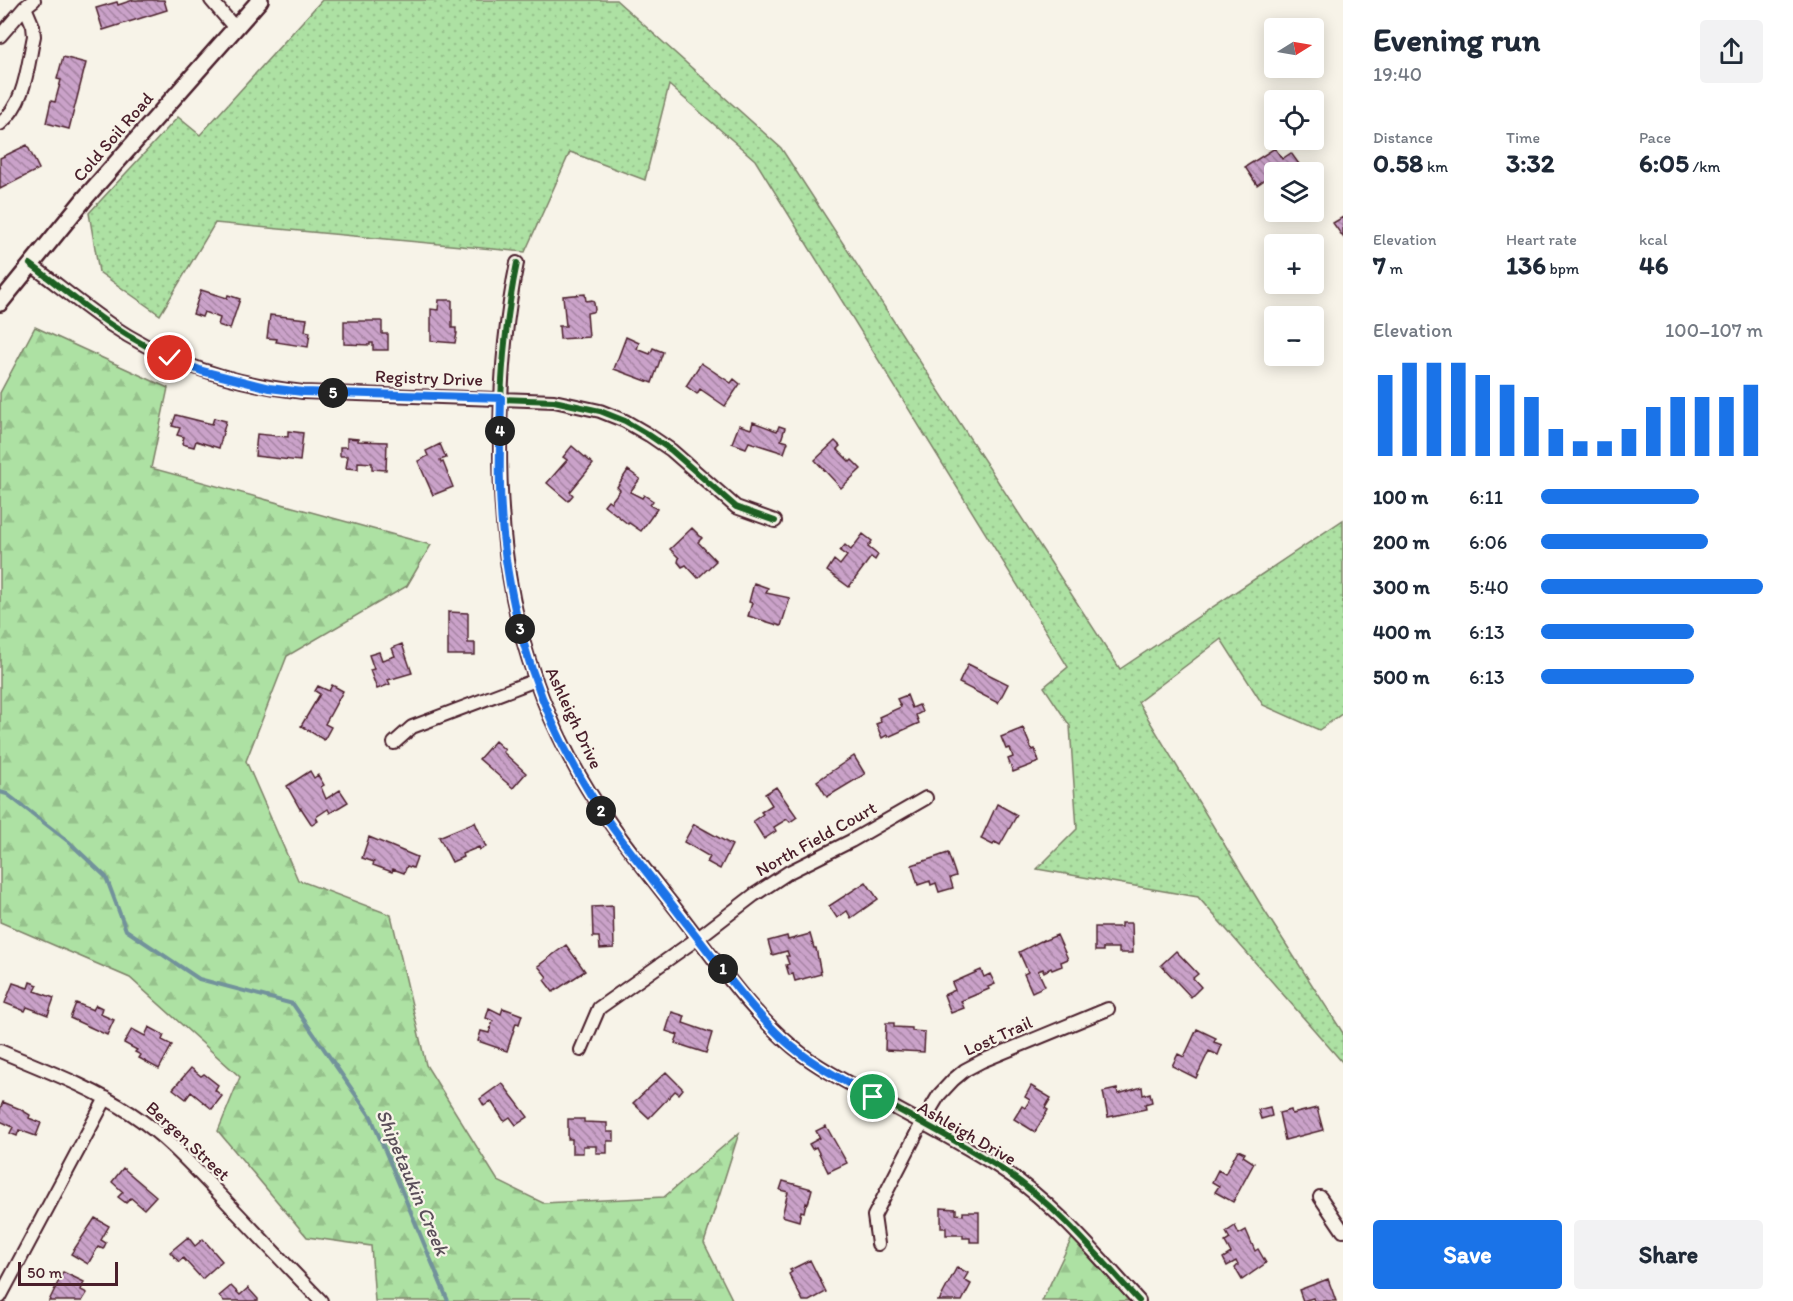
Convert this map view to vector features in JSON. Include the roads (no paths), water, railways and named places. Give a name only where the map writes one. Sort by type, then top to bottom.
[{"type":"street","points":[[211,0],[235,28]]},
{"type":"street","name":"Cold Soil Road","points":[[0,303],[86,197],[260,0]]},
{"type":"street","points":[[0,36],[30,4]]},
{"type":"street","points":[[0,124],[9,116],[21,97],[34,36],[30,4]]},
{"type":"street","name":"Ashleigh Drive","points":[[517,263],[503,339],[501,398],[500,492],[508,576],[519,629],[536,680],[551,719],[590,794],[614,830],[698,938],[760,1016],[783,1038],[825,1070],[922,1123],[1023,1184],[1076,1232],[1139,1301]]},
{"type":"street","name":"Registry Drive","points":[[30,264],[110,325],[140,343],[192,367],[236,381],[303,392],[554,401],[577,405],[625,421],[671,450],[736,507],[775,521]]},
{"type":"street","points":[[394,743],[412,727],[536,680]]},
{"type":"street","name":"North Field Court","points":[[581,1050],[599,1008],[789,872],[851,841],[926,798]]},
{"type":"street","name":"Lost Trail","points":[[878,1244],[874,1216],[922,1123],[939,1095],[952,1080],[982,1061],[1108,1009]]},
{"type":"street","name":"Bergen Street","points":[[0,1051],[81,1085],[106,1098],[150,1127],[185,1158],[321,1301]]},
{"type":"street","points":[[2,1289],[106,1098]]},
{"type":"street","points":[[1320,1197],[1343,1231]]},
{"type":"waterway","name":"Shipetaukin Creek","points":[[0,792],[7,794],[69,842],[106,877],[126,930],[199,979],[293,1004],[371,1117],[448,1301]]}]
